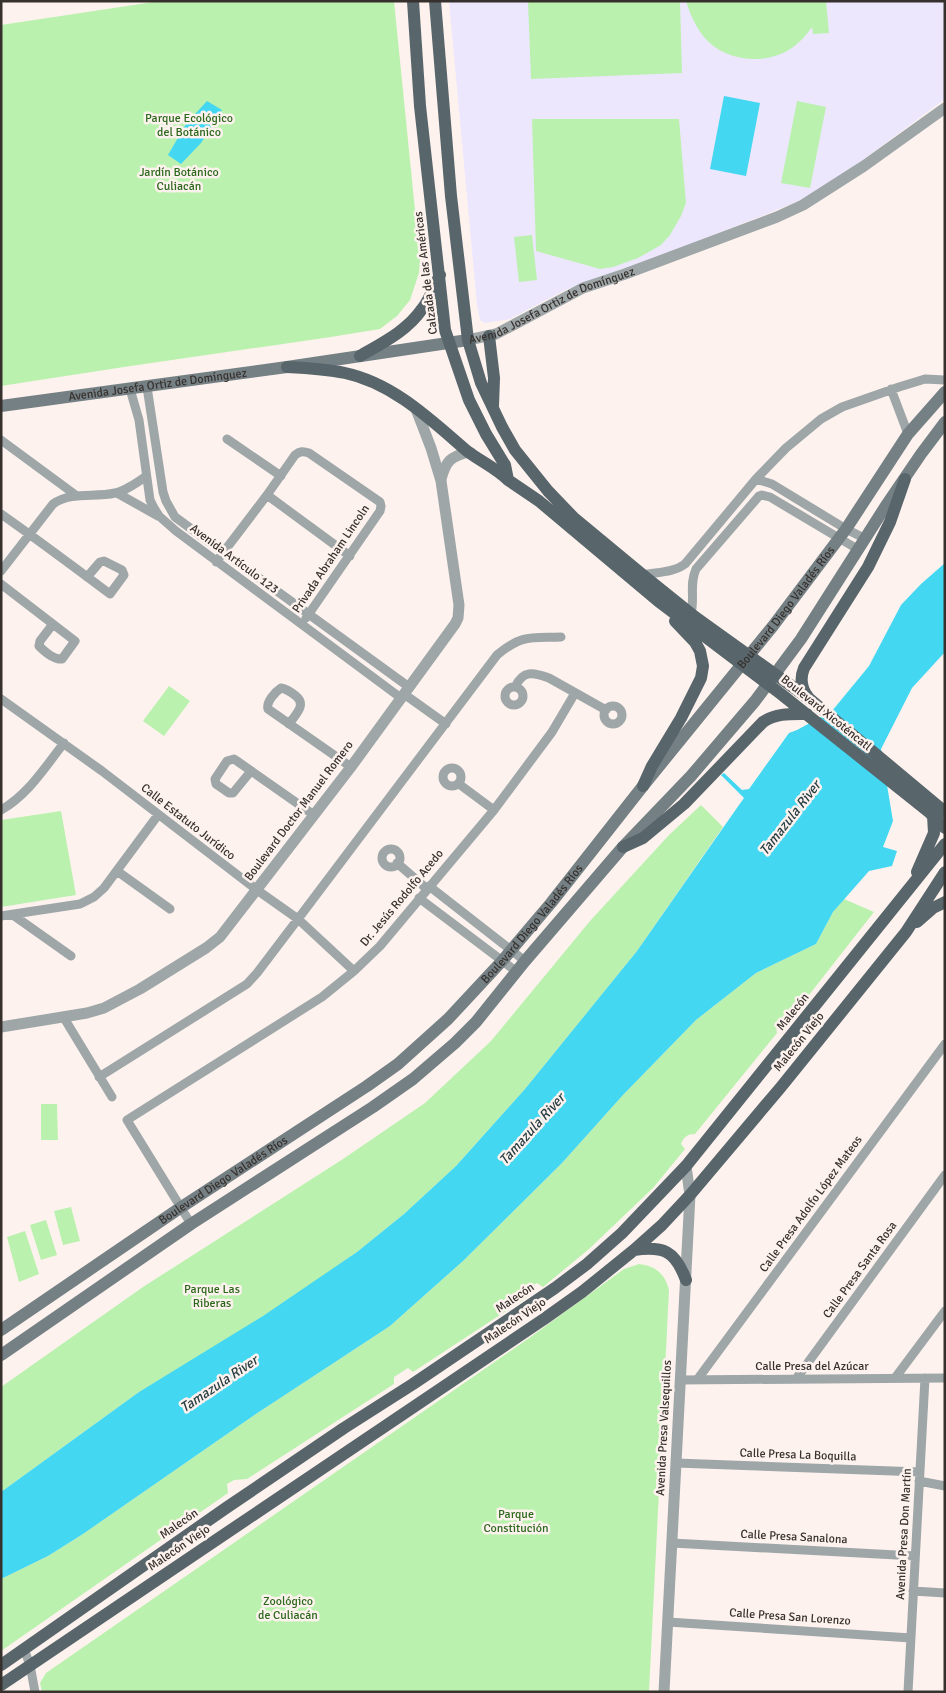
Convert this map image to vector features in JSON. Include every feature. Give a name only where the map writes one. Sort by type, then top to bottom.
[{"type":"main road","name":"Calzada de las Américas","points":[[412,1],[420,106],[446,330],[469,400],[486,434],[505,465],[508,480]]},
{"type":"main road","points":[[435,1],[451,196],[468,340],[481,383],[515,450],[548,491],[573,517],[691,618]]},
{"type":"main road","points":[[360,356],[398,333],[416,318],[423,309],[440,275]]},
{"type":"main road","points":[[489,336],[494,378],[493,408]]},
{"type":"main road","name":"Avenida Josefa Ortiz de Domínguez","points":[[1,406],[468,340]]},
{"type":"main road","points":[[287,367],[330,370],[360,378],[394,393],[471,453],[539,501],[658,601],[695,642],[701,656],[701,678],[692,697],[656,757],[643,786]]},
{"type":"main road","name":"Boulevard Diego Valadés Ríos","points":[[1,1330],[180,1208],[367,1086],[398,1064],[442,1025],[502,961],[773,626],[842,534],[908,434],[945,392]]},
{"type":"main road","name":"Boulevard Diego Valadés Ríos","points":[[1,1355],[191,1224],[373,1107],[413,1079],[439,1058],[476,1022],[525,961],[623,847],[691,776],[755,701],[801,639],[921,454],[945,422]]},
{"type":"main road","points":[[811,700],[802,688],[804,668],[868,567],[890,522],[905,479]]},
{"type":"main road","points":[[658,601],[691,618]]},
{"type":"main road","name":"Boulevard Xicoténcatl","points":[[691,618],[811,700],[936,811],[945,828]]},
{"type":"main road","name":"Boulevard Xicoténcatl","points":[[691,618],[807,714],[936,811]]},
{"type":"main road","points":[[623,847],[643,838],[671,816],[763,722],[772,717],[785,714],[807,714]]},
{"type":"main road","points":[[914,880],[934,833],[936,811]]},
{"type":"main road","name":"Malecón","points":[[1,1665],[273,1476],[414,1384],[587,1264],[622,1233],[686,1166],[914,880],[945,844]]},
{"type":"main road","name":"Malecón Viejo","points":[[1,1685],[544,1319],[582,1292],[634,1250],[690,1196],[781,1087],[906,932],[945,872]]},
{"type":"main road","points":[[906,932],[933,908],[945,902]]},
{"type":"main road","points":[[634,1250],[655,1248],[667,1252],[678,1262],[686,1280]]},
{"type":"street","name":"Avenida Josefa Ortiz de Domínguez","points":[[468,340],[496,334],[583,288],[768,221],[804,205],[864,166],[945,108]]},
{"type":"street","points":[[643,576],[656,572],[670,571],[685,564],[756,479],[786,448],[821,419],[842,407],[891,389],[925,379],[945,380]]},
{"type":"street","name":"Avenida Artículo 123","points":[[147,386],[163,492],[176,517],[309,613],[405,693]]},
{"type":"street","name":"Avenida Artículo 123","points":[[130,389],[139,420],[150,500],[159,516],[216,562],[302,624],[405,693]]},
{"type":"street","points":[[891,389],[908,434]]},
{"type":"street","name":"Boulevard Doctor Manuel Romero","points":[[1,1027],[87,1014],[104,1008],[140,989],[206,948],[220,937],[351,767],[458,618],[459,604],[441,481],[416,409]]},
{"type":"street","points":[[227,439],[281,476]]},
{"type":"street","points":[[1,440],[77,496]]},
{"type":"street","name":"Privada Abraham Lincoln","points":[[216,562],[299,452],[304,451],[380,502],[380,511],[302,624]]},
{"type":"street","points":[[441,481],[449,460],[456,455],[471,453]]},
{"type":"street","points":[[1,571],[53,504],[65,498],[117,493],[146,476]]},
{"type":"street","points":[[756,479],[772,484],[842,534],[862,544]]},
{"type":"street","points":[[117,493],[159,516]]},
{"type":"street","points":[[267,495],[350,556]]},
{"type":"street","points":[[691,618],[694,602],[692,583],[696,569],[759,496],[770,497],[862,544]]},
{"type":"street","points":[[1,514],[87,577]]},
{"type":"street","points":[[1,584],[74,640],[60,659],[55,658],[41,648],[40,640],[53,624]]},
{"type":"street","points":[[98,1077],[246,984],[257,973],[497,655],[515,641],[525,638],[562,637]]},
{"type":"street","points":[[515,687],[522,677],[535,673],[549,678],[606,710]]},
{"type":"street","points":[[289,724],[300,708],[301,703],[300,699],[287,689],[281,688],[268,703],[268,709],[289,724],[351,767]]},
{"type":"street","points":[[405,693],[446,724]]},
{"type":"street","name":"Dr. Jesús Rodolfo Acedo","points":[[180,1208],[126,1120],[322,997],[354,971],[380,946],[494,810],[552,732],[575,693]]},
{"type":"street","name":"Calle Estatuto Jurídico","points":[[1,699],[102,771],[257,890],[298,919],[354,971]]},
{"type":"street","points":[[1,810],[13,803],[24,793],[64,743]]},
{"type":"street","points":[[251,771],[235,792],[229,793],[218,786],[216,779],[227,761],[230,759],[237,761],[251,771],[314,816]]},
{"type":"street","points":[[459,784],[494,810]]},
{"type":"street","points":[[1,916],[80,904],[94,897],[104,888],[158,815]]},
{"type":"street","points":[[398,863],[525,961]]},
{"type":"street","points":[[117,871],[170,909]]},
{"type":"street","points":[[419,898],[517,972]]},
{"type":"street","points":[[13,915],[71,956]]},
{"type":"street","points":[[64,1018],[79,1041],[98,1077],[112,1097]]},
{"type":"street","name":"Calle Presa Adolfo López Mateos","points":[[697,1380],[945,1044]]},
{"type":"street","name":"Avenida Presa Valsequillos","points":[[664,1692],[690,1196],[686,1166]]},
{"type":"street","name":"Calle Presa Santa Rosa","points":[[796,1379],[945,1175]]},
{"type":"street","points":[[180,1208],[191,1224]]},
{"type":"street","points":[[895,1378],[945,1311]]},
{"type":"street","name":"Avenida Presa Don Martín","points":[[908,1692],[925,1378]]},
{"type":"street","name":"Calle Presa del Azúcar","points":[[680,1380],[945,1378]]},
{"type":"street","name":"Calle Presa La Boquilla","points":[[676,1463],[920,1472]]},
{"type":"street","points":[[919,1482],[945,1486]]},
{"type":"street","name":"Calle Presa Sanalona","points":[[672,1543],[915,1556]]},
{"type":"street","points":[[913,1592],[945,1593]]},
{"type":"street","name":"Calle Presa San Lorenzo","points":[[668,1622],[911,1638]]},
{"type":"street","points":[[24,1649],[30,1665],[35,1692]]},
{"type":"shaded area","points":[[449,1],[945,1],[945,99],[826,187],[794,203],[693,243],[565,290],[510,319],[485,323],[481,321],[477,305]]},
{"type":"green space","name":"Jardín Botánico Culiacán","points":[[160,1],[394,1],[420,260],[419,273],[410,300],[397,316],[380,329],[1,386],[1,25]]},
{"type":"green space","points":[[528,1],[680,1],[682,73],[531,79]]},
{"type":"green space","points":[[686,1],[826,1],[829,33],[813,34],[812,27],[799,42],[777,56],[750,59],[736,57],[712,45],[703,36],[693,19]]},
{"type":"green space","points":[[797,101],[826,107],[810,188],[781,183]]},
{"type":"green space","points":[[532,119],[679,119],[686,203],[670,235],[661,245],[638,258],[613,267],[600,269],[536,251]]},
{"type":"green space","points":[[532,235],[537,280],[519,282],[514,237]]},
{"type":"green space","points":[[169,686],[190,701],[164,736],[143,721]]},
{"type":"green space","name":"Parque Las Riberas","points":[[701,805],[723,827],[637,951],[525,1089],[456,1166],[404,1214],[357,1252],[222,1343],[139,1392],[1,1492],[1,1387],[143,1287],[343,1159],[425,1103],[491,1041],[590,921],[669,835]]},
{"type":"green space","points":[[61,811],[76,895],[1,907],[1,820]]},
{"type":"green space","points":[[844,899],[874,912],[791,1018],[779,1020],[776,1026],[777,1033],[695,1134],[688,1135],[685,1138],[681,1144],[685,1149],[653,1188],[589,1249],[543,1287],[537,1283],[530,1287],[527,1292],[529,1296],[413,1372],[408,1368],[394,1377],[394,1384],[247,1479],[234,1480],[227,1484],[228,1493],[1,1651],[1,1579],[48,1556],[83,1534],[253,1416],[390,1326],[463,1261],[562,1163],[623,1095],[696,1020],[756,973],[816,944],[833,912]]},
{"type":"green space","points":[[41,1104],[57,1104],[58,1140],[41,1140]]},
{"type":"green space","points":[[71,1207],[80,1241],[63,1245],[54,1211]]},
{"type":"green space","points":[[46,1220],[57,1255],[41,1260],[30,1225]]},
{"type":"green space","points":[[25,1231],[39,1274],[19,1282],[7,1237]]},
{"type":"green space","name":"Parque Constitución","points":[[639,1264],[659,1272],[665,1279],[669,1290],[649,1692],[42,1692],[40,1683],[46,1673],[532,1336],[624,1269]]},
{"type":"water","points":[[724,96],[760,103],[746,176],[710,169]]},
{"type":"water","points":[[207,101],[222,110],[201,143],[181,164],[168,155],[186,124]]},
{"type":"water","name":"Tamazula River","points":[[945,563],[945,652],[912,688],[881,749],[893,821],[883,847],[897,851],[892,866],[869,871],[833,912],[816,944],[756,973],[696,1020],[623,1095],[562,1163],[463,1261],[390,1326],[253,1416],[83,1534],[48,1556],[1,1579],[1,1492],[139,1392],[263,1316],[357,1252],[404,1214],[456,1166],[525,1089],[637,951],[744,798],[721,775],[724,773],[742,790],[749,789],[789,733],[832,711],[869,666],[901,605]]},
{"type":"park label","name":"Parque Ecológico del Botánico","points":[[189,125]]},
{"type":"park label","name":"Zoológico de Culiacán","points":[[288,1608]]}]
